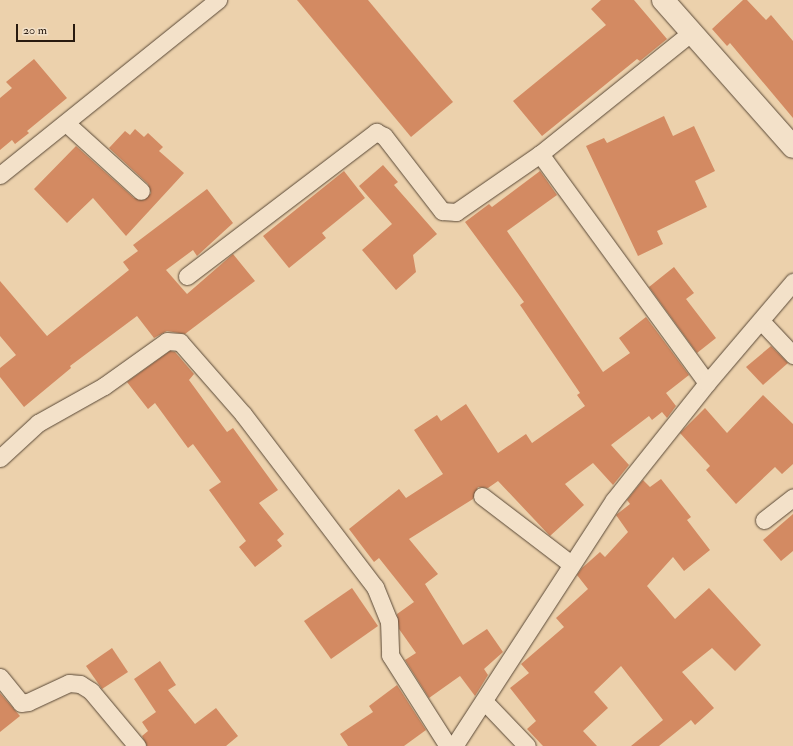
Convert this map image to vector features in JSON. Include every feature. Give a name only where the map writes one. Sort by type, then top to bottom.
[{"type":"main road","points":[[663,0],[793,147]]},
{"type":"street","points":[[0,175],[218,0]]},
{"type":"street","points":[[187,276],[376,132],[384,136],[442,211],[450,213],[456,212],[540,154],[692,32]]},
{"type":"street","points":[[66,123],[142,191]]},
{"type":"street","points":[[540,154],[707,383]]},
{"type":"street","points":[[454,746],[614,500],[707,383],[793,282]]},
{"type":"street","points":[[761,321],[793,355]]},
{"type":"street","points":[[0,458],[38,423],[104,386],[167,341],[180,342],[243,414],[375,587],[389,621],[390,655],[448,746]]},
{"type":"street","points":[[482,496],[571,564]]},
{"type":"street","points":[[764,520],[793,497]]},
{"type":"street","points":[[0,677],[20,703],[28,702],[69,683],[80,684],[91,692],[137,746]]},
{"type":"street","points":[[484,702],[527,746]]},
{"type":"building","points":[[297,0],[368,0],[453,102],[411,137]]},
{"type":"building","points":[[601,0],[634,0],[667,39],[640,61],[637,59],[542,136],[513,101],[606,25],[591,9]]},
{"type":"building","points":[[743,0],[747,0],[766,20],[771,15],[793,41],[793,118],[730,43],[727,46],[712,29]]},
{"type":"building","points":[[34,59],[67,98],[27,131],[29,133],[15,144],[12,140],[0,150],[0,98],[12,88],[6,82]]},
{"type":"building","points":[[664,116],[673,136],[694,126],[715,171],[695,181],[707,207],[657,231],[663,244],[638,256],[586,146],[604,138],[607,143]]},
{"type":"building","points":[[135,129],[144,137],[148,133],[163,147],[159,151],[184,173],[126,236],[93,198],[67,223],[34,189],[76,146],[134,198],[144,200],[151,193],[148,184],[109,148],[125,131],[130,135]]},
{"type":"building","points":[[383,165],[398,182],[394,185],[437,234],[413,255],[416,272],[396,290],[362,250],[392,224],[359,186]]},
{"type":"building","points":[[344,171],[365,198],[322,233],[326,238],[289,268],[263,236]]},
{"type":"building","points":[[540,171],[557,195],[507,231],[603,372],[630,353],[619,338],[646,317],[689,375],[666,393],[676,406],[667,418],[662,412],[652,420],[649,416],[611,445],[629,465],[613,485],[593,463],[565,484],[584,505],[550,536],[498,481],[488,488],[478,487],[473,499],[409,539],[438,574],[425,584],[463,645],[487,629],[503,652],[484,669],[488,675],[475,696],[460,676],[429,698],[405,660],[416,653],[399,629],[397,614],[414,602],[379,558],[374,562],[349,529],[399,489],[406,498],[443,474],[414,430],[437,415],[441,421],[466,404],[498,453],[526,434],[532,443],[585,406],[577,395],[580,393],[520,305],[524,302],[465,222],[489,204],[492,207]]},
{"type":"building","points":[[207,189],[233,223],[197,256],[193,250],[166,270],[187,294],[233,254],[255,281],[185,334],[167,331],[154,338],[137,316],[70,366],[71,368],[24,407],[0,377],[0,368],[16,355],[0,336],[0,281],[47,336],[129,270],[123,262],[138,251],[133,245]]},
{"type":"building","points":[[674,267],[694,293],[686,299],[716,338],[697,353],[649,287]]},
{"type":"building","points":[[771,346],[788,363],[763,385],[746,367]]},
{"type":"building","points":[[170,351],[175,352],[194,374],[189,380],[227,432],[233,428],[278,490],[259,503],[284,534],[277,540],[282,546],[255,567],[239,547],[246,541],[209,490],[221,482],[193,444],[188,448],[155,403],[148,409],[127,382]]},
{"type":"building","points":[[763,395],[793,424],[793,464],[782,474],[775,467],[736,504],[706,470],[710,466],[680,433],[705,408],[727,433]]},
{"type":"building","points":[[661,479],[691,517],[687,520],[710,550],[684,571],[673,557],[647,586],[675,619],[709,588],[761,645],[735,671],[712,648],[682,672],[714,708],[695,725],[691,720],[659,746],[631,746],[663,720],[621,666],[594,692],[608,708],[583,731],[597,746],[543,746],[527,729],[536,721],[510,688],[529,673],[521,664],[564,627],[556,618],[588,589],[577,575],[582,568],[600,552],[605,557],[628,532],[616,515],[630,504],[627,500],[643,480],[650,487]]},
{"type":"building","points":[[793,514],[793,551],[781,561],[763,540]]},
{"type":"building","points":[[352,588],[378,626],[331,659],[304,621]]},
{"type":"building","points":[[112,648],[128,672],[102,689],[86,666]]},
{"type":"building","points":[[160,661],[176,685],[168,690],[195,724],[216,708],[238,736],[226,746],[147,746],[142,736],[148,731],[142,722],[156,712],[134,679]]},
{"type":"building","points":[[397,685],[426,730],[404,746],[348,746],[340,734],[373,712],[369,706]]},
{"type":"building","points":[[0,693],[20,716],[0,732]]}]
